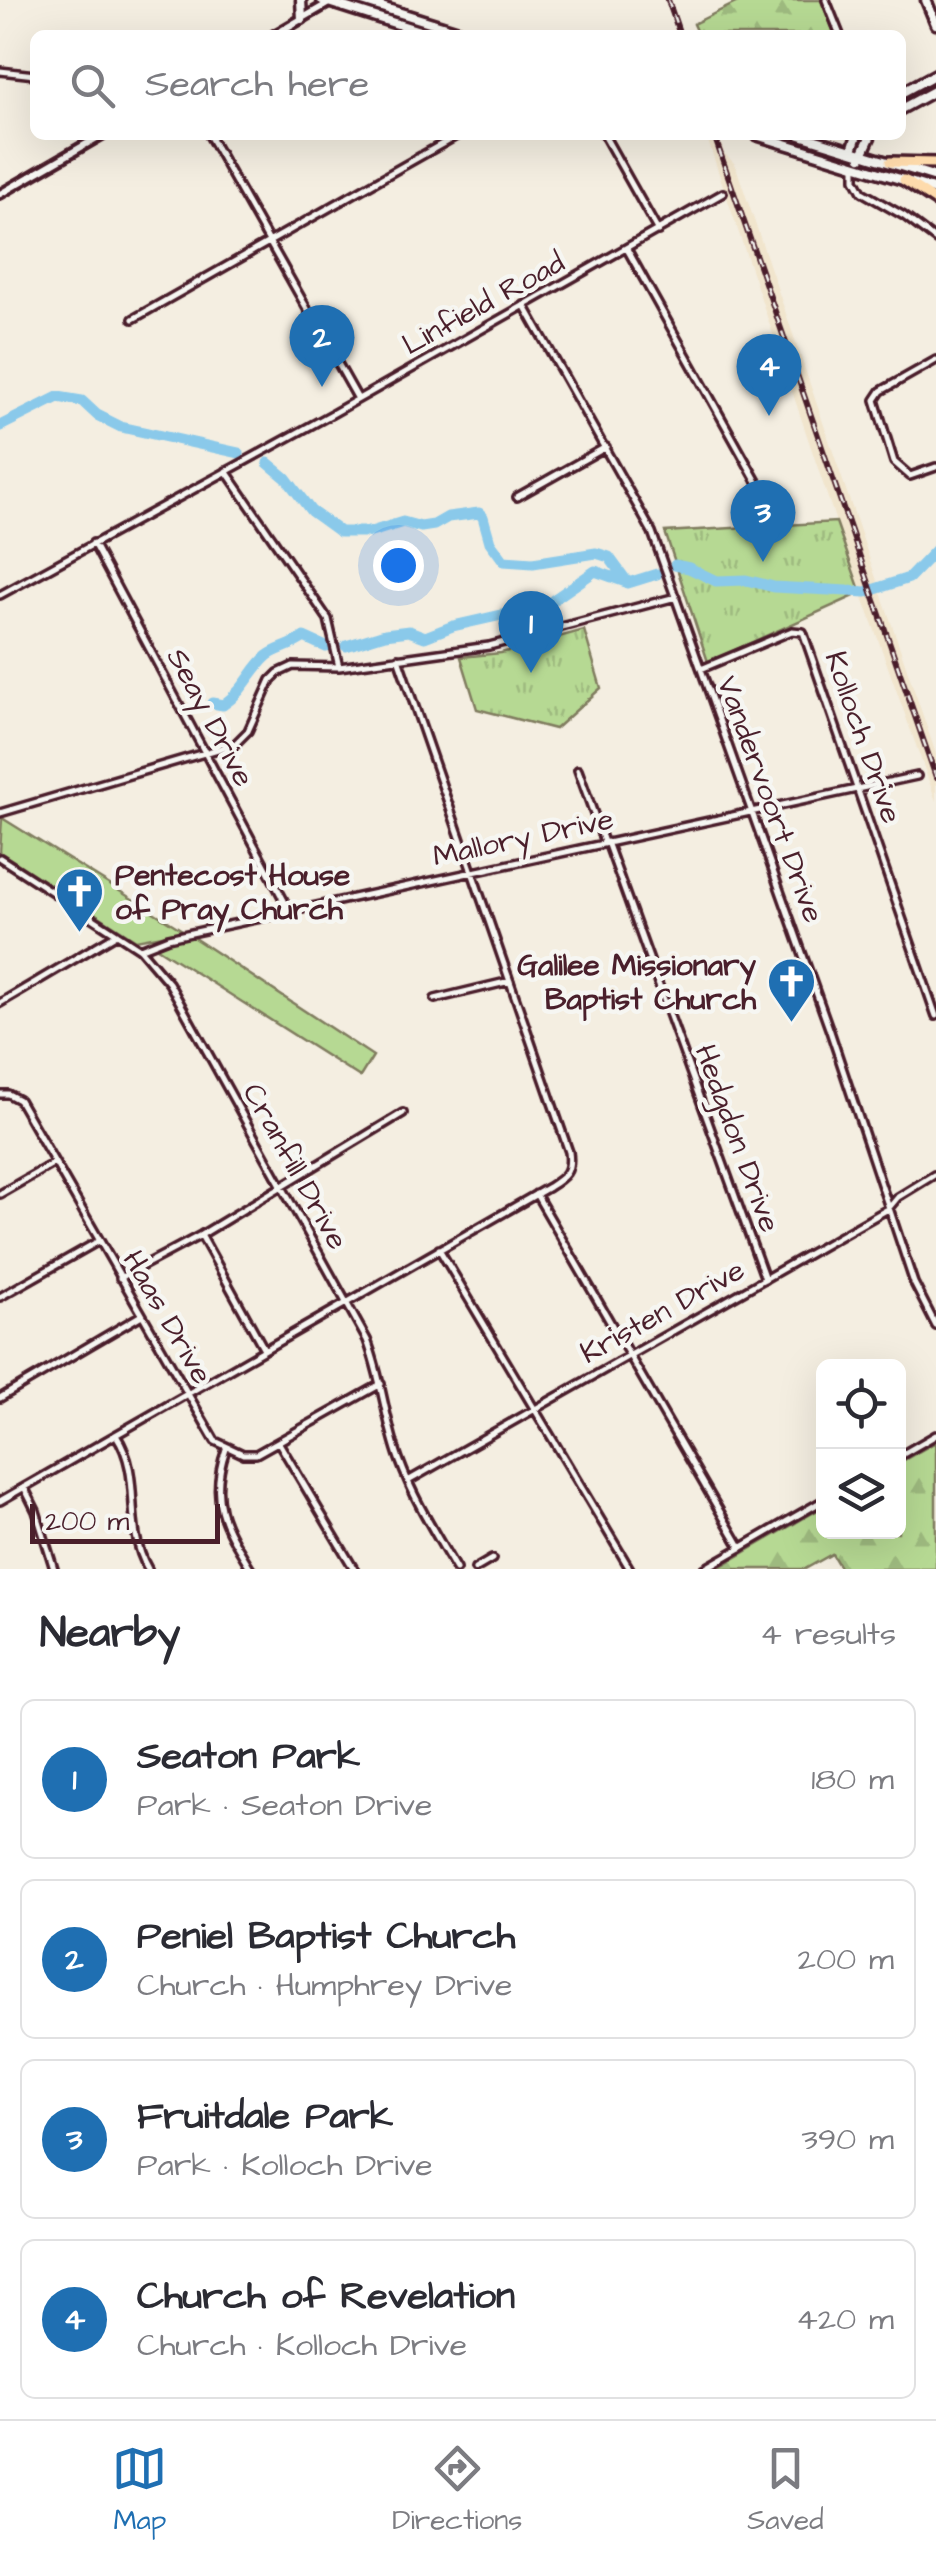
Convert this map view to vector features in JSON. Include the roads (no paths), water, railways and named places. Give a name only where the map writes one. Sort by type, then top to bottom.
[{"type":"highway","points":[[890,162],[936,163]]},
{"type":"highway","points":[[904,180],[936,201]]},
{"type":"main road","points":[[302,0],[302,19]]},
{"type":"main road","points":[[359,0],[455,30]]},
{"type":"main road","points":[[926,0],[936,24]]},
{"type":"main road","points":[[329,1],[417,30]]},
{"type":"main road","points":[[906,90],[936,74]]},
{"type":"main road","points":[[906,106],[936,90]]},
{"type":"main road","points":[[773,140],[936,190]]},
{"type":"main road","points":[[817,140],[936,177]]},
{"type":"main road","points":[[855,140],[852,150],[855,164]]},
{"type":"main road","points":[[855,164],[869,140]]},
{"type":"street","points":[[826,0],[838,30]]},
{"type":"street","points":[[283,30],[329,1]]},
{"type":"street","points":[[0,71],[30,74]]},
{"type":"street","points":[[919,83],[925,95]]},
{"type":"street","points":[[0,194],[93,140]]},
{"type":"street","points":[[211,140],[358,399]]},
{"type":"street","points":[[132,319],[449,140]]},
{"type":"street","points":[[607,140],[658,231]]},
{"type":"street","points":[[855,164],[855,179],[862,192],[936,240]]},
{"type":"street","name":"Linfield Road","points":[[0,595],[723,193]]},
{"type":"street","points":[[628,249],[778,522]]},
{"type":"street","name":"Vandervoort Drive","points":[[524,306],[646,516],[914,1282],[936,1326]]},
{"type":"street","points":[[936,360],[877,395],[876,407],[894,462],[904,474],[916,476],[936,467]]},
{"type":"street","points":[[517,497],[606,447]]},
{"type":"street","points":[[226,471],[328,619],[339,666]]},
{"type":"street","name":"Seay Drive","points":[[93,543],[290,912]]},
{"type":"street","points":[[0,813],[235,744],[248,731],[266,688],[278,672],[294,666],[339,666],[510,642],[676,598]]},
{"type":"street","name":"Kolloch Drive","points":[[702,670],[792,631],[803,632],[936,1016]]},
{"type":"street","points":[[0,1501],[536,1194],[566,1176],[570,1169],[570,1152],[398,658]]},
{"type":"street","name":"Hedgdon Drive","points":[[578,770],[765,1279]]},
{"type":"street","name":"Mallory Drive","points":[[140,949],[155,942],[472,871],[917,776]]},
{"type":"street","name":"Cranfill Drive","points":[[0,858],[140,949],[169,983],[367,1340],[408,1481],[456,1569]]},
{"type":"street","points":[[0,1003],[117,934]]},
{"type":"street","points":[[435,999],[510,981]]},
{"type":"street","name":"Haas Drive","points":[[0,1094],[19,1100],[186,1394],[215,1441],[226,1449]]},
{"type":"street","points":[[120,1278],[201,1235],[404,1113]]},
{"type":"street","points":[[0,1194],[54,1163]]},
{"type":"street","name":"Kristen Drive","points":[[408,1481],[888,1209],[898,1197],[934,1175]]},
{"type":"street","points":[[536,1194],[742,1548]]},
{"type":"street","points":[[201,1235],[264,1349]]},
{"type":"street","points":[[0,1297],[98,1241]]},
{"type":"street","points":[[439,1249],[630,1569]]},
{"type":"street","points":[[0,1398],[141,1315]]},
{"type":"street","points":[[251,1569],[219,1507],[218,1472],[226,1449],[256,1454],[381,1384]]},
{"type":"street","points":[[116,1434],[131,1465],[136,1546],[148,1569]]},
{"type":"street","points":[[906,1452],[936,1435]]},
{"type":"street","points":[[279,1443],[354,1569]]},
{"type":"street","points":[[24,1487],[54,1569]]},
{"type":"street","points":[[704,1569],[816,1505]]},
{"type":"street","points":[[475,1569],[492,1559]]},
{"type":"waterway","points":[[0,426],[58,397],[82,401],[97,415],[121,427],[239,453]]},
{"type":"waterway","points":[[268,463],[286,478],[311,511],[340,532],[371,532],[403,522],[421,527],[448,517],[479,513],[490,542],[504,561],[533,563],[596,553],[609,557],[628,583],[657,574]]},
{"type":"waterway","points":[[675,565],[716,581],[746,580],[774,587],[866,592],[909,578],[936,550]]},
{"type":"waterway","points":[[346,646],[409,631],[425,637],[453,626],[546,605],[595,571],[626,582]]},
{"type":"waterway","points":[[212,703],[223,705],[231,699],[275,651],[304,637],[326,647]]},
{"type":"railway","points":[[668,0],[678,30]]},
{"type":"railway","points":[[716,140],[936,777]]},
{"type":"place","name":"Peniel Baptist Church","points":[[322,387]]},
{"type":"place","name":"Church of Revelation","points":[[769,416]]},
{"type":"place","name":"Fruitdale Park","points":[[763,562]]},
{"type":"place","name":"Seaton Park","points":[[531,673]]},
{"type":"place","name":"Pentecost House of Pray Church","points":[[80,934]]},
{"type":"place","name":"Galilee Missionary Baptist Church","points":[[791,1024]]}]
